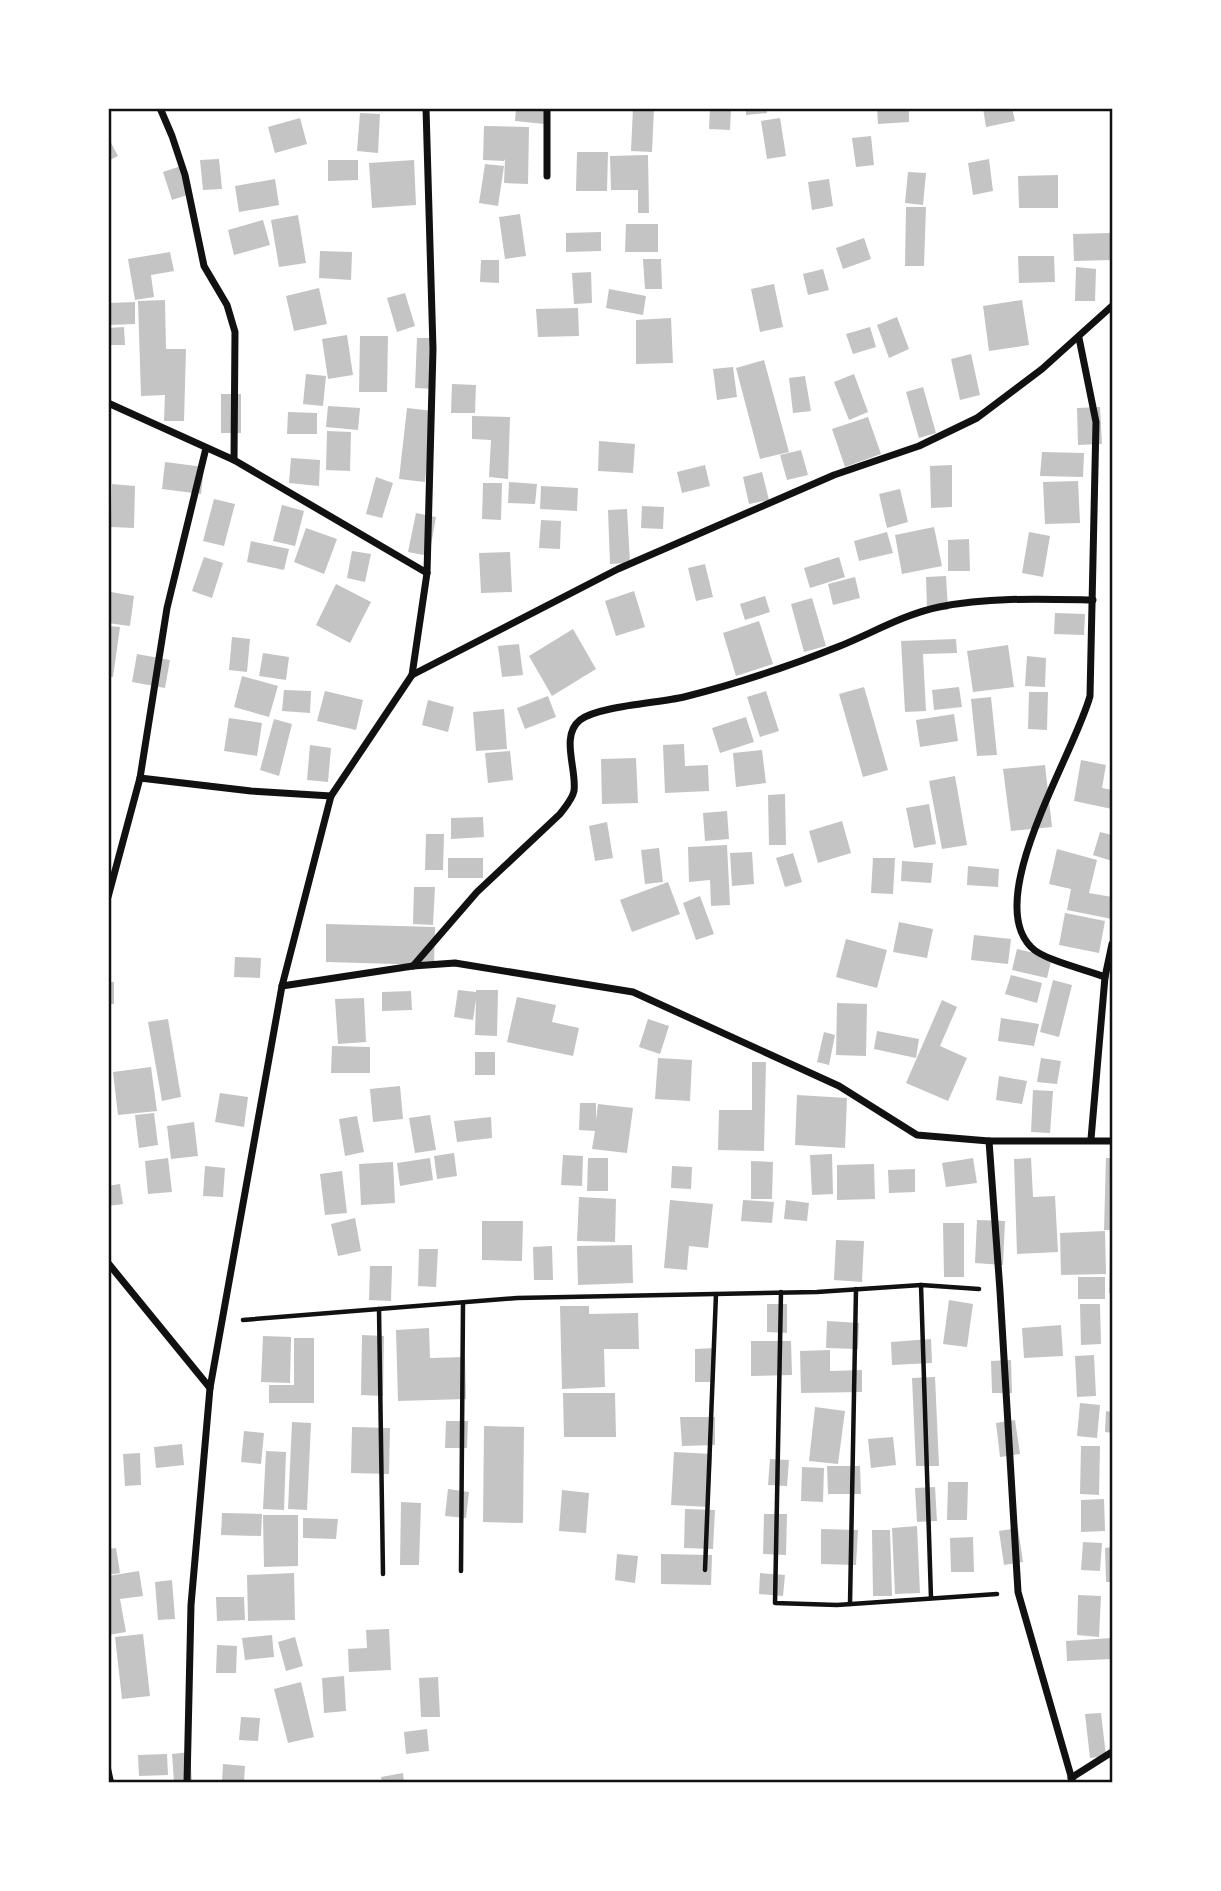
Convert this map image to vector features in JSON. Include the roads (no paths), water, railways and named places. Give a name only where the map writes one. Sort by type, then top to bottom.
[{"type":"street","points":[[160,108],[185,175],[204,266],[227,306],[235,332],[233,460]]},
{"type":"street","points":[[187,1783],[191,1605],[210,1388],[282,986],[331,796],[412,675],[427,573],[433,349],[426,108]]},
{"type":"street","points":[[547,108],[547,176]]},
{"type":"street","points":[[412,675],[618,569],[834,475],[919,446],[977,418],[1042,369],[1112,306]]},
{"type":"street","points":[[1079,338],[1096,422],[1090,696],[1084,717],[1024,862],[1016,897],[1015,916],[1019,932],[1032,949],[1105,977]]},
{"type":"street","points":[[108,403],[233,460],[427,573]]},
{"type":"street","points":[[108,897],[140,778],[167,608],[206,448]]},
{"type":"street","points":[[413,966],[477,892],[560,814],[571,799],[574,791],[570,741],[573,728],[581,719],[596,713],[684,697],[739,681],[938,607],[1021,598],[1093,600]]},
{"type":"street","points":[[140,778],[251,791],[331,796]]},
{"type":"street","points":[[1091,1139],[1105,977],[1112,944]]},
{"type":"street","points":[[282,986],[413,966],[456,963],[633,992],[839,1086],[917,1135],[989,1141],[1112,1141]]},
{"type":"street","points":[[989,1141],[1018,1592],[1072,1780],[1112,1752]]},
{"type":"street","points":[[108,1263],[210,1388]]}]
